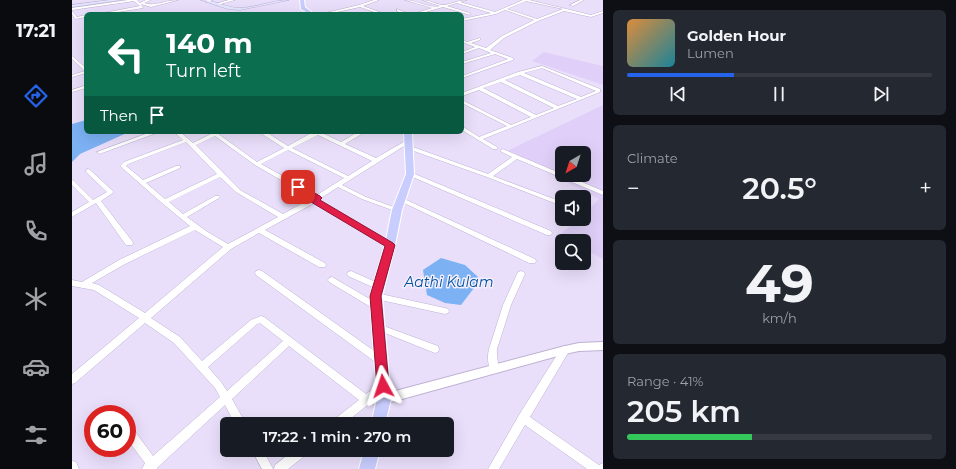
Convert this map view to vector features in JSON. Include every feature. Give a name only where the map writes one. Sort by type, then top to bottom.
[{"type":"main road","points":[[207,0],[231,8],[243,9],[287,0]]},
{"type":"main road","points":[[302,0],[303,8],[309,12]]},
{"type":"main road","points":[[72,9],[121,1]]},
{"type":"main road","points":[[380,417],[384,399],[377,297],[400,205],[410,174],[408,134]]},
{"type":"main road","points":[[367,469],[370,457]]},
{"type":"street","points":[[84,16],[76,18],[72,9],[135,0],[142,7],[116,12],[110,4]]},
{"type":"street","points":[[149,0],[142,3],[152,6],[176,0]]},
{"type":"street","points":[[217,4],[234,0]]},
{"type":"street","points":[[332,12],[360,6],[377,0]]},
{"type":"street","points":[[407,0],[435,8]]},
{"type":"street","points":[[424,0],[464,12]]},
{"type":"street","points":[[452,0],[496,13]]},
{"type":"street","points":[[422,12],[465,0]]},
{"type":"street","points":[[464,20],[506,10],[526,0],[566,9],[564,10]]},
{"type":"street","points":[[572,5],[582,0]]},
{"type":"street","points":[[121,1],[128,10]]},
{"type":"street","points":[[98,5],[100,12]]},
{"type":"street","points":[[360,6],[377,12]]},
{"type":"street","points":[[84,8],[86,12]]},
{"type":"street","points":[[398,10],[402,12]]},
{"type":"street","points":[[506,10],[537,20]]},
{"type":"street","points":[[487,50],[503,37],[537,20],[564,10],[591,16],[603,12]]},
{"type":"street","points":[[464,12],[470,14]]},
{"type":"street","points":[[464,42],[479,39]]},
{"type":"street","points":[[464,42],[512,59],[464,76]]},
{"type":"street","points":[[464,52],[479,47]]},
{"type":"street","points":[[464,62],[494,53]]},
{"type":"street","points":[[72,57],[84,69]]},
{"type":"street","points":[[464,94],[538,67],[546,68],[598,90],[598,92],[479,139]]},
{"type":"street","points":[[72,76],[84,72]]},
{"type":"street","points":[[520,73],[581,99]]},
{"type":"street","points":[[501,80],[558,108]]},
{"type":"street","points":[[72,90],[84,87]]},
{"type":"street","points":[[479,88],[536,117]]},
{"type":"street","points":[[464,102],[510,126]]},
{"type":"street","points":[[464,129],[495,148]]},
{"type":"street","points":[[100,152],[150,134]]},
{"type":"street","points":[[180,134],[238,190],[283,217]]},
{"type":"street","points":[[192,145],[216,134]]},
{"type":"street","points":[[219,134],[257,164],[390,245]]},
{"type":"street","points":[[265,134],[288,148],[348,178]]},
{"type":"street","points":[[257,164],[314,134]]},
{"type":"street","points":[[318,134],[375,160]]},
{"type":"street","points":[[341,144],[358,134]]},
{"type":"street","points":[[187,140],[124,164],[124,167],[195,227],[228,247]]},
{"type":"street","points":[[72,380],[228,247],[316,199],[375,160],[409,145],[555,201]]},
{"type":"street","points":[[503,151],[603,193]]},
{"type":"street","points":[[489,176],[516,157]]},
{"type":"street","points":[[142,182],[178,167]]},
{"type":"street","points":[[72,215],[110,192],[88,171]]},
{"type":"street","points":[[164,202],[221,174]]},
{"type":"street","points":[[410,174],[549,233]]},
{"type":"street","points":[[72,182],[95,202],[129,243]]},
{"type":"street","points":[[338,185],[364,198],[400,205],[532,262]]},
{"type":"street","points":[[183,217],[216,197]]},
{"type":"street","points":[[83,285],[122,262],[195,227]]},
{"type":"street","points":[[260,230],[322,265]]},
{"type":"street","points":[[259,273],[381,362]]},
{"type":"street","points":[[351,274],[377,297]]},
{"type":"street","points":[[494,369],[492,356],[493,349],[507,305],[521,274]]},
{"type":"street","points":[[332,280],[377,297],[445,310]]},
{"type":"street","points":[[72,283],[96,287],[177,340],[218,386],[237,417]]},
{"type":"street","points":[[201,367],[258,320],[264,321],[366,400]]},
{"type":"street","points":[[378,327],[435,349]]},
{"type":"street","points":[[136,444],[150,467],[289,341]]},
{"type":"street","points":[[384,399],[565,350],[579,347],[603,346]]},
{"type":"street","points":[[493,469],[565,350]]},
{"type":"street","points":[[345,417],[383,386]]},
{"type":"street","points":[[524,418],[596,469]]},
{"type":"street","points":[[261,457],[268,469]]},
{"type":"street","points":[[279,469],[294,457]]},
{"type":"shaded area","points":[[544,52],[603,66],[603,85],[532,61]]},
{"type":"shaded area","points":[[603,105],[603,259],[591,253],[591,234],[561,234],[570,226],[591,226],[591,207],[599,199],[591,195],[591,190],[582,190],[566,182],[591,182],[591,146],[555,146],[555,176],[507,151]]},
{"type":"water","points":[[84,121],[84,134],[125,134],[80,154],[72,162],[72,124]]},
{"type":"water","name":"Aathi Kulam","points":[[441,258],[465,265],[478,277],[474,288],[461,305],[445,303],[427,295],[423,270]]},
{"type":"route","points":[[298,187],[317,198],[314,200],[390,245],[377,286],[376,296],[383,386]]}]
